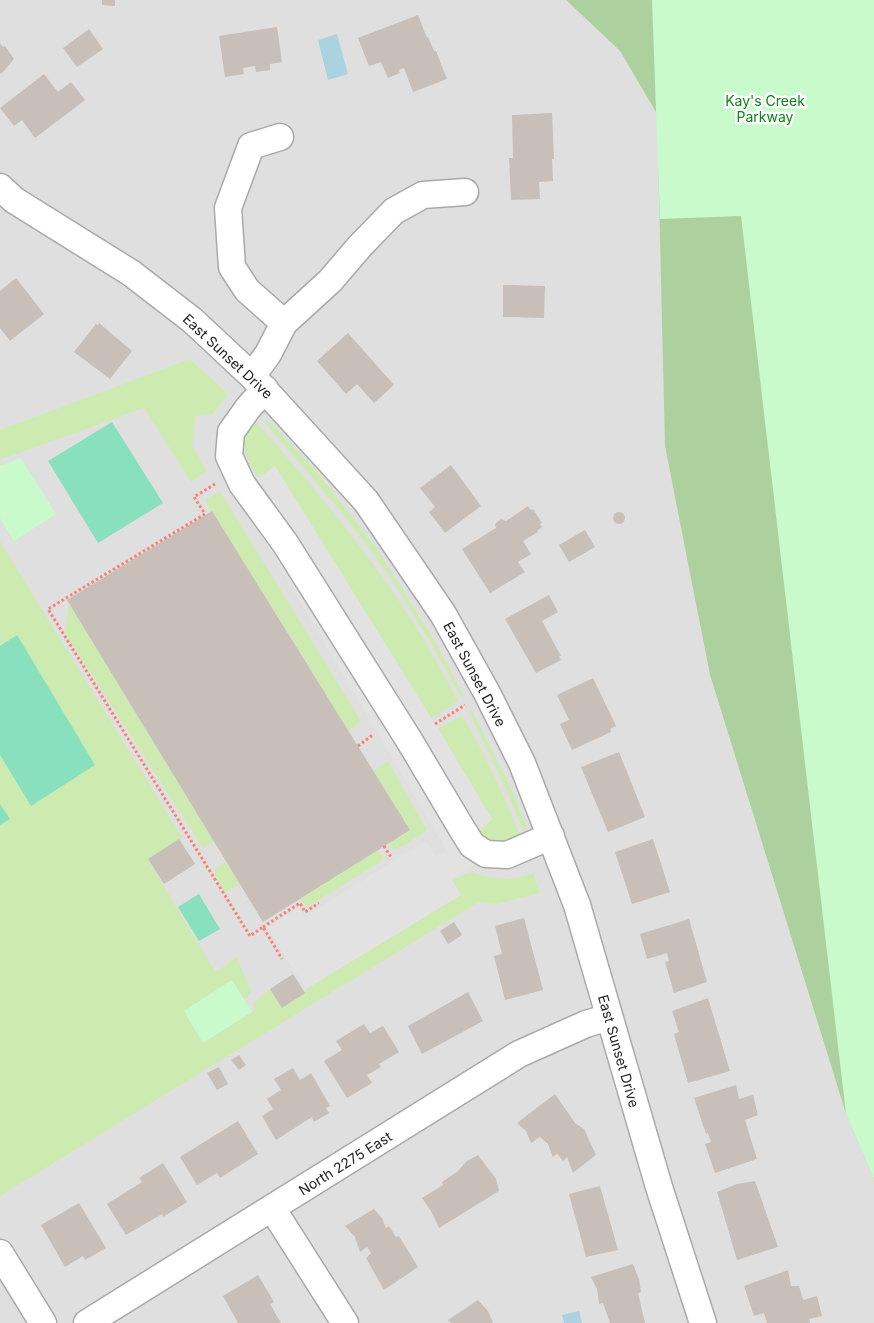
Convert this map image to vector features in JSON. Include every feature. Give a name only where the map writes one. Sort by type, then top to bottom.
[{"type":"street","points":[[280,137],[251,146],[228,208],[232,267],[247,290],[284,323]]},
{"type":"street","points":[[465,192],[423,195],[394,211],[330,281],[284,323],[268,354],[248,408],[231,432],[229,456],[242,484],[285,543],[472,844],[486,854],[508,855],[551,836]]},
{"type":"street","name":"East Sunset Drive","points":[[5,200],[131,273],[192,320],[259,382],[366,501],[443,614],[487,693],[522,763],[577,905],[659,1187],[704,1323]]},
{"type":"street","name":"North 2275 East","points":[[88,1323],[520,1054],[586,1024],[609,1017]]},
{"type":"street","points":[[272,1208],[345,1323]]},
{"type":"street","points":[[0,1253],[43,1323]]},
{"type":"path","points":[[220,481],[194,497],[204,514],[48,609],[250,936],[300,903],[305,912],[319,903]]},
{"type":"path","points":[[435,724],[470,702]]},
{"type":"path","points":[[358,746],[374,734]]},
{"type":"path","points":[[384,846],[391,857]]},
{"type":"path","points":[[263,927],[282,959]]},
{"type":"shaded area","points":[[0,0],[566,0],[620,51],[657,114],[666,447],[710,675],[846,1114],[874,1179],[874,1323],[0,1323]]},
{"type":"shaded area","points":[[275,466],[492,819],[477,833],[485,858],[451,878],[461,895],[306,989],[268,928],[298,908],[304,917],[426,841],[436,856],[447,851],[236,493]]},
{"type":"green space","name":"Kay's Creek Parkway","points":[[566,0],[874,0],[874,1179],[846,1114],[710,675],[665,446],[657,114],[620,51]]},
{"type":"green space","name":"Kay's Creek Parkway","points":[[652,0],[874,0],[874,1179],[846,1114],[741,216],[660,219]]},
{"type":"green space","points":[[190,359],[228,394],[213,414],[196,416],[192,446],[207,471],[191,482],[144,408],[0,460],[0,430]]},
{"type":"green space","points":[[267,419],[313,467],[377,549],[433,638],[464,695],[461,697],[414,615],[374,555],[337,507],[265,423]]},
{"type":"green space","points":[[112,422],[163,503],[98,543],[48,461]]},
{"type":"green space","points":[[257,423],[316,491],[353,538],[389,586],[427,644],[458,701],[431,719],[275,467],[259,477],[254,471],[247,457],[245,442],[250,428]]},
{"type":"green space","points":[[21,458],[56,514],[14,541],[0,518],[0,466]]},
{"type":"green space","points":[[220,491],[361,721],[349,731],[212,511],[209,510],[206,499]]},
{"type":"green space","points":[[0,541],[182,837],[148,860],[215,971],[218,971],[236,957],[252,992],[244,1000],[232,980],[184,1011],[203,1043],[255,1010],[252,1004],[270,989],[282,1007],[305,993],[306,989],[460,895],[452,880],[470,872],[494,878],[510,879],[533,873],[540,893],[496,904],[479,902],[0,1196]]},
{"type":"green space","points":[[69,604],[214,841],[203,848],[65,633]]},
{"type":"green space","points":[[17,635],[95,765],[31,806],[0,755],[0,646]]},
{"type":"green space","points":[[472,711],[511,788],[527,827],[524,832],[469,712]]},
{"type":"green space","points":[[462,715],[485,758],[519,832],[519,835],[516,837],[495,842],[486,840],[477,833],[492,819],[438,729]]},
{"type":"green space","points":[[388,761],[427,830],[399,849],[390,848],[388,844],[410,829],[373,771]]},
{"type":"green space","points":[[0,804],[10,819],[0,825]]},
{"type":"green space","points":[[377,850],[383,857],[379,863],[307,907],[301,899]]},
{"type":"green space","points":[[226,862],[240,884],[225,893],[215,875],[216,868]]},
{"type":"green space","points":[[199,894],[220,929],[199,941],[178,907]]},
{"type":"green space","points":[[232,980],[252,1012],[203,1043],[184,1011]]},
{"type":"water","points":[[337,34],[348,74],[328,80],[318,40]]},
{"type":"water","points":[[579,1311],[582,1323],[564,1323],[562,1315]]},
{"type":"building","points":[[102,0],[115,0],[115,6],[102,5]]},
{"type":"building","points":[[418,15],[427,38],[434,51],[436,51],[447,79],[413,92],[404,68],[399,70],[400,73],[388,78],[381,62],[369,66],[358,38]]},
{"type":"building","points":[[277,27],[282,62],[270,64],[270,70],[256,72],[255,66],[243,68],[244,74],[225,77],[219,36]]},
{"type":"building","points":[[89,29],[103,49],[77,67],[63,48]]},
{"type":"building","points":[[0,43],[3,47],[5,46],[14,59],[0,74]]},
{"type":"building","points":[[44,74],[58,92],[71,82],[85,100],[35,138],[22,120],[14,126],[0,108]]},
{"type":"building","points":[[552,113],[553,181],[539,182],[540,199],[511,200],[509,158],[513,158],[512,115]]},
{"type":"building","points":[[16,278],[44,314],[10,341],[0,328],[0,291]]},
{"type":"building","points":[[503,285],[545,286],[544,318],[503,317]]},
{"type":"building","points":[[99,323],[132,351],[110,379],[74,352],[96,324],[98,325]]},
{"type":"building","points":[[348,333],[394,385],[374,403],[357,384],[346,394],[317,361]]},
{"type":"building","points":[[451,465],[481,506],[445,533],[429,512],[435,507],[420,488]]},
{"type":"building","points":[[528,506],[531,510],[533,509],[542,523],[540,524],[542,527],[538,532],[523,541],[531,554],[518,562],[525,572],[490,593],[462,549],[496,528],[495,524],[501,519],[506,521]]},
{"type":"building","points":[[212,511],[410,830],[263,922],[67,600]]},
{"type":"building","points":[[621,512],[624,513],[624,523],[617,524],[614,523],[613,516],[614,513]]},
{"type":"building","points":[[585,530],[595,547],[569,562],[559,545]]},
{"type":"building","points":[[549,595],[558,612],[542,621],[561,656],[559,656],[561,660],[536,673],[505,619]]},
{"type":"building","points":[[593,678],[616,726],[610,729],[611,732],[572,750],[560,724],[569,720],[557,695]]},
{"type":"building","points":[[619,752],[645,817],[608,832],[581,767]]},
{"type":"building","points":[[179,839],[195,864],[164,884],[148,859]]},
{"type":"building","points":[[653,839],[670,892],[632,904],[615,852]]},
{"type":"building","points":[[524,918],[543,990],[505,1000],[494,956],[502,954],[495,926]]},
{"type":"building","points":[[689,919],[707,982],[674,993],[665,962],[669,961],[667,953],[647,959],[640,934]]},
{"type":"building","points":[[454,922],[462,935],[448,944],[440,931]]},
{"type":"building","points":[[293,974],[305,993],[282,1008],[270,989]]},
{"type":"building","points":[[468,992],[483,1021],[422,1054],[408,1026]]},
{"type":"building","points":[[708,998],[730,1071],[688,1083],[674,1034],[679,1032],[672,1011]]},
{"type":"building","points":[[364,1024],[370,1033],[383,1026],[399,1052],[379,1064],[381,1067],[367,1075],[372,1083],[347,1098],[324,1061],[342,1050],[336,1041]]},
{"type":"building","points":[[239,1055],[246,1065],[239,1070],[231,1060]]},
{"type":"building","points":[[219,1067],[228,1084],[217,1090],[207,1073]]},
{"type":"building","points":[[293,1068],[300,1080],[311,1073],[330,1106],[326,1108],[329,1113],[314,1122],[312,1117],[276,1140],[262,1116],[273,1109],[267,1099],[281,1090],[274,1079]]},
{"type":"building","points":[[736,1085],[739,1099],[753,1095],[758,1115],[745,1120],[757,1159],[715,1173],[705,1144],[711,1142],[708,1133],[706,1134],[694,1098]]},
{"type":"building","points":[[555,1094],[575,1123],[584,1129],[596,1155],[573,1173],[567,1157],[563,1161],[557,1154],[553,1157],[548,1144],[540,1137],[531,1143],[526,1131],[517,1123]]},
{"type":"building","points":[[238,1121],[258,1154],[220,1178],[217,1173],[197,1185],[180,1157]]},
{"type":"building","points":[[478,1155],[496,1179],[499,1191],[439,1228],[422,1198],[443,1185],[442,1182],[457,1172],[467,1161]]},
{"type":"building","points":[[163,1163],[187,1202],[163,1217],[162,1214],[126,1235],[107,1204],[142,1182],[139,1178]]},
{"type":"building","points":[[755,1181],[778,1247],[737,1260],[717,1192],[737,1184]]},
{"type":"building","points":[[600,1186],[618,1250],[586,1257],[569,1194]]},
{"type":"building","points":[[79,1203],[106,1248],[85,1260],[83,1256],[65,1267],[41,1225]]},
{"type":"building","points":[[374,1209],[382,1218],[386,1228],[389,1226],[396,1237],[399,1236],[418,1267],[384,1290],[366,1258],[371,1253],[367,1247],[360,1252],[355,1237],[345,1226]]},
{"type":"building","points":[[633,1264],[639,1279],[641,1292],[638,1293],[645,1323],[610,1323],[603,1303],[599,1304],[597,1289],[591,1277]]},
{"type":"building","points":[[788,1270],[791,1286],[799,1286],[803,1300],[817,1296],[822,1316],[809,1319],[810,1323],[767,1323],[764,1313],[754,1316],[744,1286]]},
{"type":"building","points":[[258,1275],[274,1302],[270,1304],[281,1323],[238,1323],[223,1296]]},
{"type":"building","points":[[478,1300],[488,1311],[493,1323],[451,1323],[448,1320]]}]
